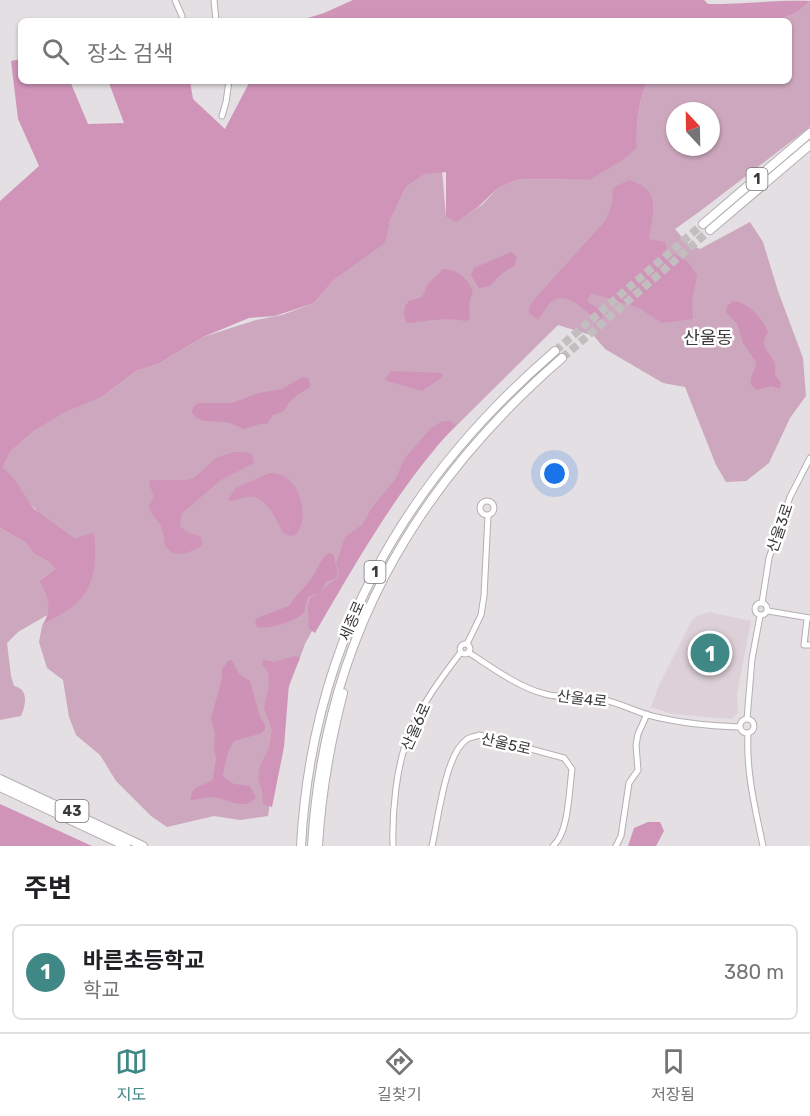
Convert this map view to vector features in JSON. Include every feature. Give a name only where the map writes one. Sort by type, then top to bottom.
[{"type":"highway","name":"1","points":[[810,133],[707,227],[810,145]]},
{"type":"highway","name":"세종로","points":[[301,846],[306,780],[324,698],[348,628],[366,587],[411,509],[445,463],[495,406],[555,351]]},
{"type":"highway","name":"세종로","points":[[312,846],[318,783],[327,732],[357,633],[375,593],[420,514],[447,476],[501,413],[562,358]]},
{"type":"highway","points":[[296,846],[307,752],[323,689],[347,622],[366,587]]},
{"type":"highway","points":[[318,846],[329,753],[355,653],[375,593]]},
{"type":"highway","name":"43","points":[[0,779],[143,846]]},
{"type":"highway","name":"43","points":[[0,787],[126,846]]},
{"type":"street","points":[[175,0],[182,16]]},
{"type":"street","points":[[214,0],[216,18]]},
{"type":"street","points":[[222,116],[229,84]]},
{"type":"street","name":"산울3로","points":[[762,603],[769,558],[790,497],[810,458]]},
{"type":"street","points":[[467,644],[470,648],[465,654],[461,652],[460,646],[467,644],[481,615],[488,515]]},
{"type":"street","points":[[760,615],[756,613],[756,605],[766,604],[768,611]]},
{"type":"street","points":[[760,615],[768,611],[808,619],[804,645],[810,645]]},
{"type":"street","points":[[747,719],[752,659],[760,615]]},
{"type":"street","name":"산울6로","points":[[393,846],[393,817],[402,757],[408,737],[423,707],[461,652]]},
{"type":"street","name":"산울4로","points":[[468,652],[529,688],[545,694],[598,698],[626,705],[646,714],[708,726],[740,727]]},
{"type":"street","points":[[616,846],[621,836],[629,783],[638,770],[636,745],[646,714]]},
{"type":"street","points":[[747,719],[754,726],[748,733],[742,732],[740,727],[742,721],[747,719]]},
{"type":"street","points":[[748,733],[747,752],[752,792],[763,846]]},
{"type":"street","name":"산울5로","points":[[432,846],[448,772],[457,749],[467,739],[479,735],[564,759],[572,769],[565,825],[559,841],[553,846]]},
{"type":"shaded area","points":[[353,0],[704,0],[708,4],[810,1],[798,12],[784,18],[308,18]]},
{"type":"shaded area","points":[[810,1],[810,127],[675,229],[687,243],[700,249],[750,222],[763,242],[803,358],[806,396],[790,418],[769,463],[746,481],[726,482],[716,465],[685,387],[663,383],[605,349],[594,336],[558,325],[446,436],[415,462],[340,579],[305,644],[284,700],[268,816],[240,820],[214,816],[167,827],[151,816],[116,781],[100,755],[76,735],[69,717],[63,680],[47,668],[39,642],[42,626],[79,601],[93,534],[74,538],[53,526],[39,514],[3,467],[11,451],[34,431],[75,405],[103,396],[136,371],[158,364],[203,337],[256,320],[282,315],[314,303],[334,280],[384,243],[390,221],[406,187],[425,174],[442,170],[446,217],[456,221],[482,205],[498,188],[519,179],[588,180],[637,148],[638,114],[646,84],[792,84],[792,18],[784,18],[798,12]]},
{"type":"shaded area","points":[[18,60],[18,84],[71,84],[88,124],[124,123],[109,84],[190,84],[193,99],[225,129],[248,84],[646,84],[638,114],[637,148],[621,161],[589,180],[519,179],[498,188],[478,207],[456,222],[446,217],[446,172],[425,174],[406,187],[390,221],[385,243],[334,280],[314,303],[275,316],[249,318],[203,337],[158,364],[136,371],[103,396],[65,412],[34,431],[11,451],[3,467],[34,509],[74,538],[94,533],[95,560],[89,587],[78,602],[42,626],[49,608],[39,581],[55,569],[49,562],[34,554],[25,542],[0,528],[0,201],[39,166],[18,119],[11,61]]},
{"type":"shaded area","points":[[629,180],[639,184],[651,196],[653,211],[649,239],[665,242],[667,250],[688,262],[697,275],[692,301],[693,319],[662,323],[639,308],[591,293],[587,302],[600,309],[603,317],[599,321],[569,299],[562,298],[555,299],[549,304],[538,320],[528,312],[532,302],[606,220],[612,204],[613,188]]},
{"type":"shaded area","points":[[511,252],[517,257],[515,265],[500,275],[490,286],[479,288],[471,275],[474,268]]},
{"type":"shaded area","points":[[443,269],[458,273],[469,283],[473,293],[469,302],[470,318],[466,321],[444,319],[407,323],[404,316],[405,306],[409,301],[422,297],[428,284]]},
{"type":"shaded area","points":[[733,301],[750,308],[768,332],[764,345],[773,360],[775,375],[781,383],[780,389],[771,386],[757,390],[751,384],[756,362],[743,343],[737,324],[726,312],[727,306]]},
{"type":"shaded area","points":[[391,371],[441,373],[443,375],[422,391],[387,381],[385,379]]},
{"type":"shaded area","points":[[302,377],[309,378],[310,387],[292,399],[284,411],[273,415],[267,424],[244,429],[230,423],[204,421],[192,413],[193,407],[198,403],[232,403],[259,393],[282,389]]},
{"type":"shaded area","points":[[443,421],[451,421],[456,425],[435,448],[397,499],[315,633],[309,629],[310,598],[338,578],[339,571],[336,565],[345,537],[363,524],[371,509],[396,478],[405,458],[432,427]]},
{"type":"shaded area","points":[[234,452],[246,452],[252,455],[254,463],[221,480],[181,514],[180,526],[187,532],[201,537],[202,546],[187,553],[174,554],[165,546],[162,529],[149,506],[154,497],[150,480],[194,478],[216,458]]},
{"type":"shaded area","points":[[270,473],[280,474],[288,479],[295,486],[299,495],[303,515],[297,534],[291,536],[283,533],[264,502],[259,499],[245,497],[231,501],[228,499],[236,488]]},
{"type":"shaded area","points":[[0,528],[25,542],[34,554],[49,562],[55,569],[39,581],[50,604],[49,614],[18,632],[7,643],[14,686],[22,690],[25,702],[21,716],[0,720]]},
{"type":"shaded area","points":[[329,553],[333,554],[335,559],[338,573],[336,578],[326,582],[320,592],[308,597],[305,610],[301,615],[282,624],[257,627],[255,621],[257,618],[289,606]]},
{"type":"shaded area","points":[[709,612],[751,621],[737,694],[738,713],[732,719],[672,714],[651,707],[659,685],[692,620]]},
{"type":"shaded area","points":[[295,656],[300,658],[289,683],[284,747],[272,807],[263,804],[258,779],[260,766],[269,748],[272,730],[264,708],[269,684],[268,672],[262,664],[263,660],[274,662]]},
{"type":"shaded area","points":[[229,660],[232,660],[239,674],[250,681],[265,729],[262,733],[234,741],[223,777],[234,784],[250,786],[256,798],[245,804],[210,797],[191,800],[196,788],[213,779],[216,759],[215,733],[211,718],[222,679],[222,669]]},
{"type":"shaded area","points":[[0,804],[92,846],[0,846]]},
{"type":"shaded area","points":[[648,822],[660,822],[664,831],[656,846],[628,846],[634,828]]},
{"type":"tunnel","points":[[555,351],[703,224]]},
{"type":"tunnel","points":[[562,358],[710,230]]},
{"type":"place","name":"바른초등학교","points":[[710,653]]},
{"type":"district","name":"산울동","points":[[708,338]]}]
